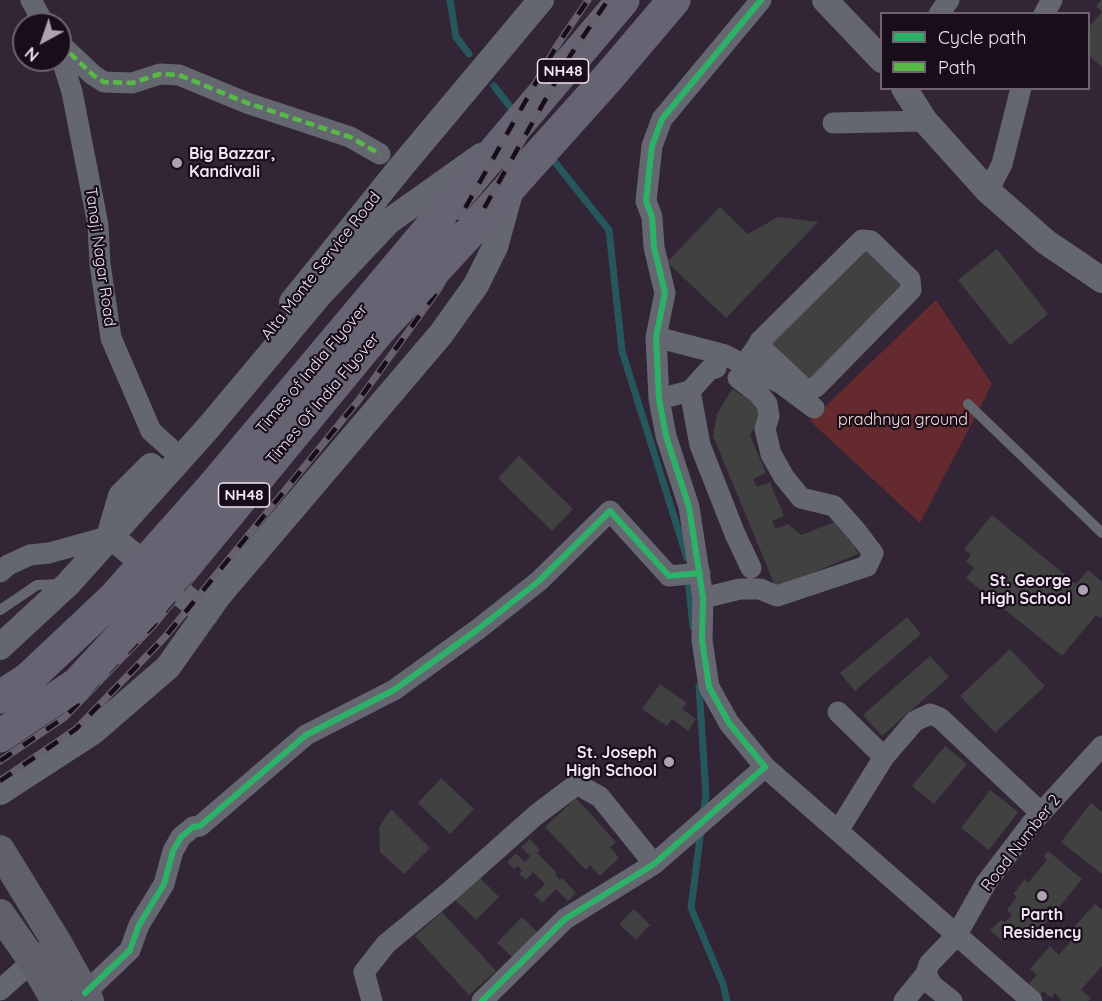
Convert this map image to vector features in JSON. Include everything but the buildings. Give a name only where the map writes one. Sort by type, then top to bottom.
[{"type":"highway","name":"NH48","points":[[507,137],[623,0]]},
{"type":"highway","name":"NH48","points":[[513,182],[607,79],[674,0]]},
{"type":"highway","name":"Times of India Flyover","points":[[0,697],[28,679],[114,598],[210,490],[507,137]]},
{"type":"highway","name":"Times Of India Flyover","points":[[0,736],[77,684],[144,612],[381,328],[513,182]]},
{"type":"main road","points":[[0,850],[56,941],[87,997]]},
{"type":"main road","points":[[0,914],[33,961],[56,1001]]},
{"type":"street","name":"Alta Monte Service Road","points":[[110,536],[121,496],[220,394],[355,222],[541,0]]},
{"type":"street","points":[[761,0],[662,119],[652,146],[646,201],[652,217],[654,247],[664,294],[656,337],[659,399],[666,436],[689,507],[703,598],[702,640],[709,687],[729,723],[765,766],[1032,1001]]},
{"type":"street","points":[[825,0],[880,58]]},
{"type":"street","points":[[72,55],[104,82],[132,83],[160,74],[179,75],[247,103],[350,137],[380,154]]},
{"type":"street","name":"Tanaji Nagar Road","points":[[66,72],[72,92],[98,225],[100,264],[111,338],[151,431],[170,448]]},
{"type":"street","points":[[905,90],[925,121],[988,190],[1046,242],[1102,280]]},
{"type":"street","points":[[988,190],[1002,164],[1020,90]]},
{"type":"street","points":[[833,123],[925,121]]},
{"type":"street","points":[[0,647],[68,584],[208,428],[322,292],[388,222],[507,137]]},
{"type":"street","points":[[0,792],[94,732],[168,667],[219,595],[433,343],[476,285],[495,247],[513,182]]},
{"type":"street","points":[[741,372],[758,345],[862,240],[871,241],[910,279],[911,290],[816,387],[806,390],[758,345]]},
{"type":"street","points":[[656,337],[717,352],[741,372],[767,404],[769,416],[765,429],[771,454],[784,477],[801,498],[834,506],[873,553],[867,566],[777,596],[760,590],[740,589],[703,598]]},
{"type":"street","points":[[659,399],[690,391],[709,370],[716,368]]},
{"type":"street","points":[[741,372],[782,384],[814,408]]},
{"type":"street","points":[[690,391],[700,445],[735,534],[751,567]]},
{"type":"street","points":[[689,507],[719,494]]},
{"type":"street","points":[[87,997],[130,950],[139,925],[164,884],[173,851],[181,837],[193,827],[200,826],[306,735],[394,690],[477,630],[539,581],[610,511],[669,576],[700,573]]},
{"type":"street","points":[[0,572],[8,565],[30,555],[49,553],[110,536]]},
{"type":"street","points":[[110,536],[206,614]]},
{"type":"street","points":[[838,712],[884,757]]},
{"type":"street","points":[[838,831],[884,757],[915,721],[930,714],[940,718],[1041,813]]},
{"type":"street","name":"Road Number 2","points":[[904,1001],[926,974],[929,964],[956,936],[986,882],[1041,813],[1102,746]]},
{"type":"street","points":[[482,1001],[565,919],[654,864],[765,766]]},
{"type":"street","points":[[372,1001],[364,972],[386,944],[536,815],[577,783],[600,797],[654,864]]},
{"type":"street","points":[[0,990],[56,941]]},
{"type":"street","points":[[926,974],[932,985],[952,1001]]},
{"type":"lane","points":[[968,404],[1102,533]]},
{"type":"lane","points":[[0,610],[37,585],[68,584]]},
{"type":"green space","name":"pradhnya ground","points":[[936,300],[992,384],[920,523],[810,421]]},
{"type":"waterway","points":[[450,0],[456,37],[469,54]]},
{"type":"waterway","points":[[494,86],[515,113]]},
{"type":"waterway","points":[[550,156],[609,230],[622,351],[687,558]]},
{"type":"waterway","points":[[688,578],[693,627]]},
{"type":"waterway","points":[[699,686],[706,795],[703,815]]},
{"type":"waterway","points":[[701,829],[691,908],[723,984],[727,1001]]},
{"type":"railway","points":[[0,761],[65,717],[153,626],[345,391],[424,281],[556,47],[588,0]]},
{"type":"railway","points":[[0,781],[76,729],[165,637],[358,401],[438,290],[570,56],[608,0]]},
{"type":"marked path","points":[[72,55],[104,82],[132,83],[160,74],[179,75],[247,103],[350,137],[380,154]]},
{"type":"cycle path","points":[[482,1001],[565,919],[654,864],[765,767],[729,723],[709,687],[702,640],[703,598],[689,507],[666,436],[659,399],[656,337],[665,293],[654,247],[652,217],[646,201],[652,146],[662,119],[761,0]]},
{"type":"cycle path","points":[[85,993],[130,950],[139,925],[164,884],[173,851],[181,837],[193,827],[200,826],[306,735],[394,690],[477,630],[539,581],[610,511],[669,576],[700,573]]},
{"type":"place","name":"Big Bazzar, Kandivali","points":[[177,163]]},
{"type":"place","name":"St. George High School","points":[[1083,590]]},
{"type":"place","name":"St. Joseph High School","points":[[669,762]]},
{"type":"place","name":"Parth Residency","points":[[1042,896]]}]
